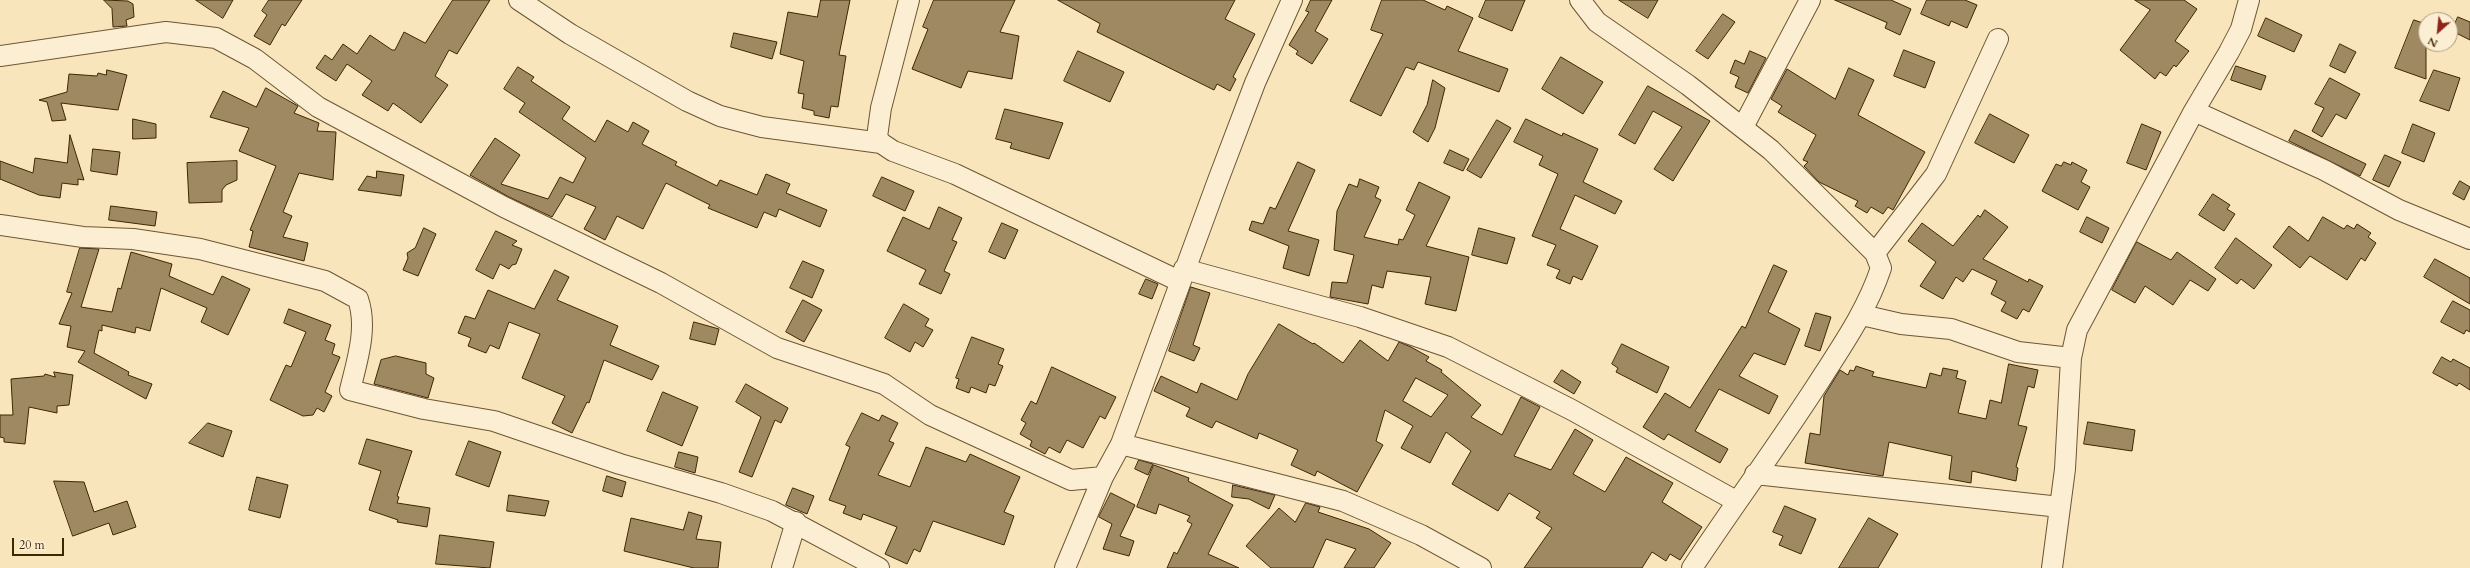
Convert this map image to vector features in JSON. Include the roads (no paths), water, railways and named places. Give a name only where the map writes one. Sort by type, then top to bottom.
[{"type":"street","points":[[520,0],[570,34],[687,101],[720,116],[762,127],[881,143],[900,154],[955,174],[1182,275],[1360,317],[1448,347],[1572,410],[1736,501]]},
{"type":"street","points":[[881,143],[877,137],[881,108],[909,0]]},
{"type":"street","points":[[1065,568],[1103,477],[1121,444],[1182,275],[1255,83],[1292,0]]},
{"type":"street","points":[[1580,0],[1597,22],[1688,85],[1744,127],[1771,150],[1875,253],[1881,268],[1862,315],[1804,406],[1736,501],[1692,568]]},
{"type":"street","points":[[1744,127],[1810,0]]},
{"type":"street","points":[[2052,568],[2065,469],[2071,358],[2077,330],[2194,111],[2241,29],[2249,0]]},
{"type":"street","points":[[0,56],[166,32],[216,38],[255,59],[318,107],[504,207],[661,283],[777,348],[884,384],[903,399],[944,422],[1071,480],[1103,477]]},
{"type":"street","points":[[1875,253],[1936,174],[1998,40]]},
{"type":"street","points":[[2194,111],[2324,170],[2399,210],[2470,239]]},
{"type":"street","points":[[0,225],[84,237],[133,239],[200,249],[325,281],[358,299],[363,312],[359,349],[350,390],[424,409],[494,421],[613,461],[721,493],[772,511],[796,522],[878,568]]},
{"type":"street","points":[[1862,315],[1901,324],[1951,329],[2018,352],[2071,358]]},
{"type":"street","points":[[1121,444],[1343,501],[1421,535],[1481,568]]},
{"type":"street","points":[[1755,474],[2060,508]]},
{"type":"street","points":[[1071,480],[1090,509]]},
{"type":"street","points":[[782,568],[796,522]]}]
